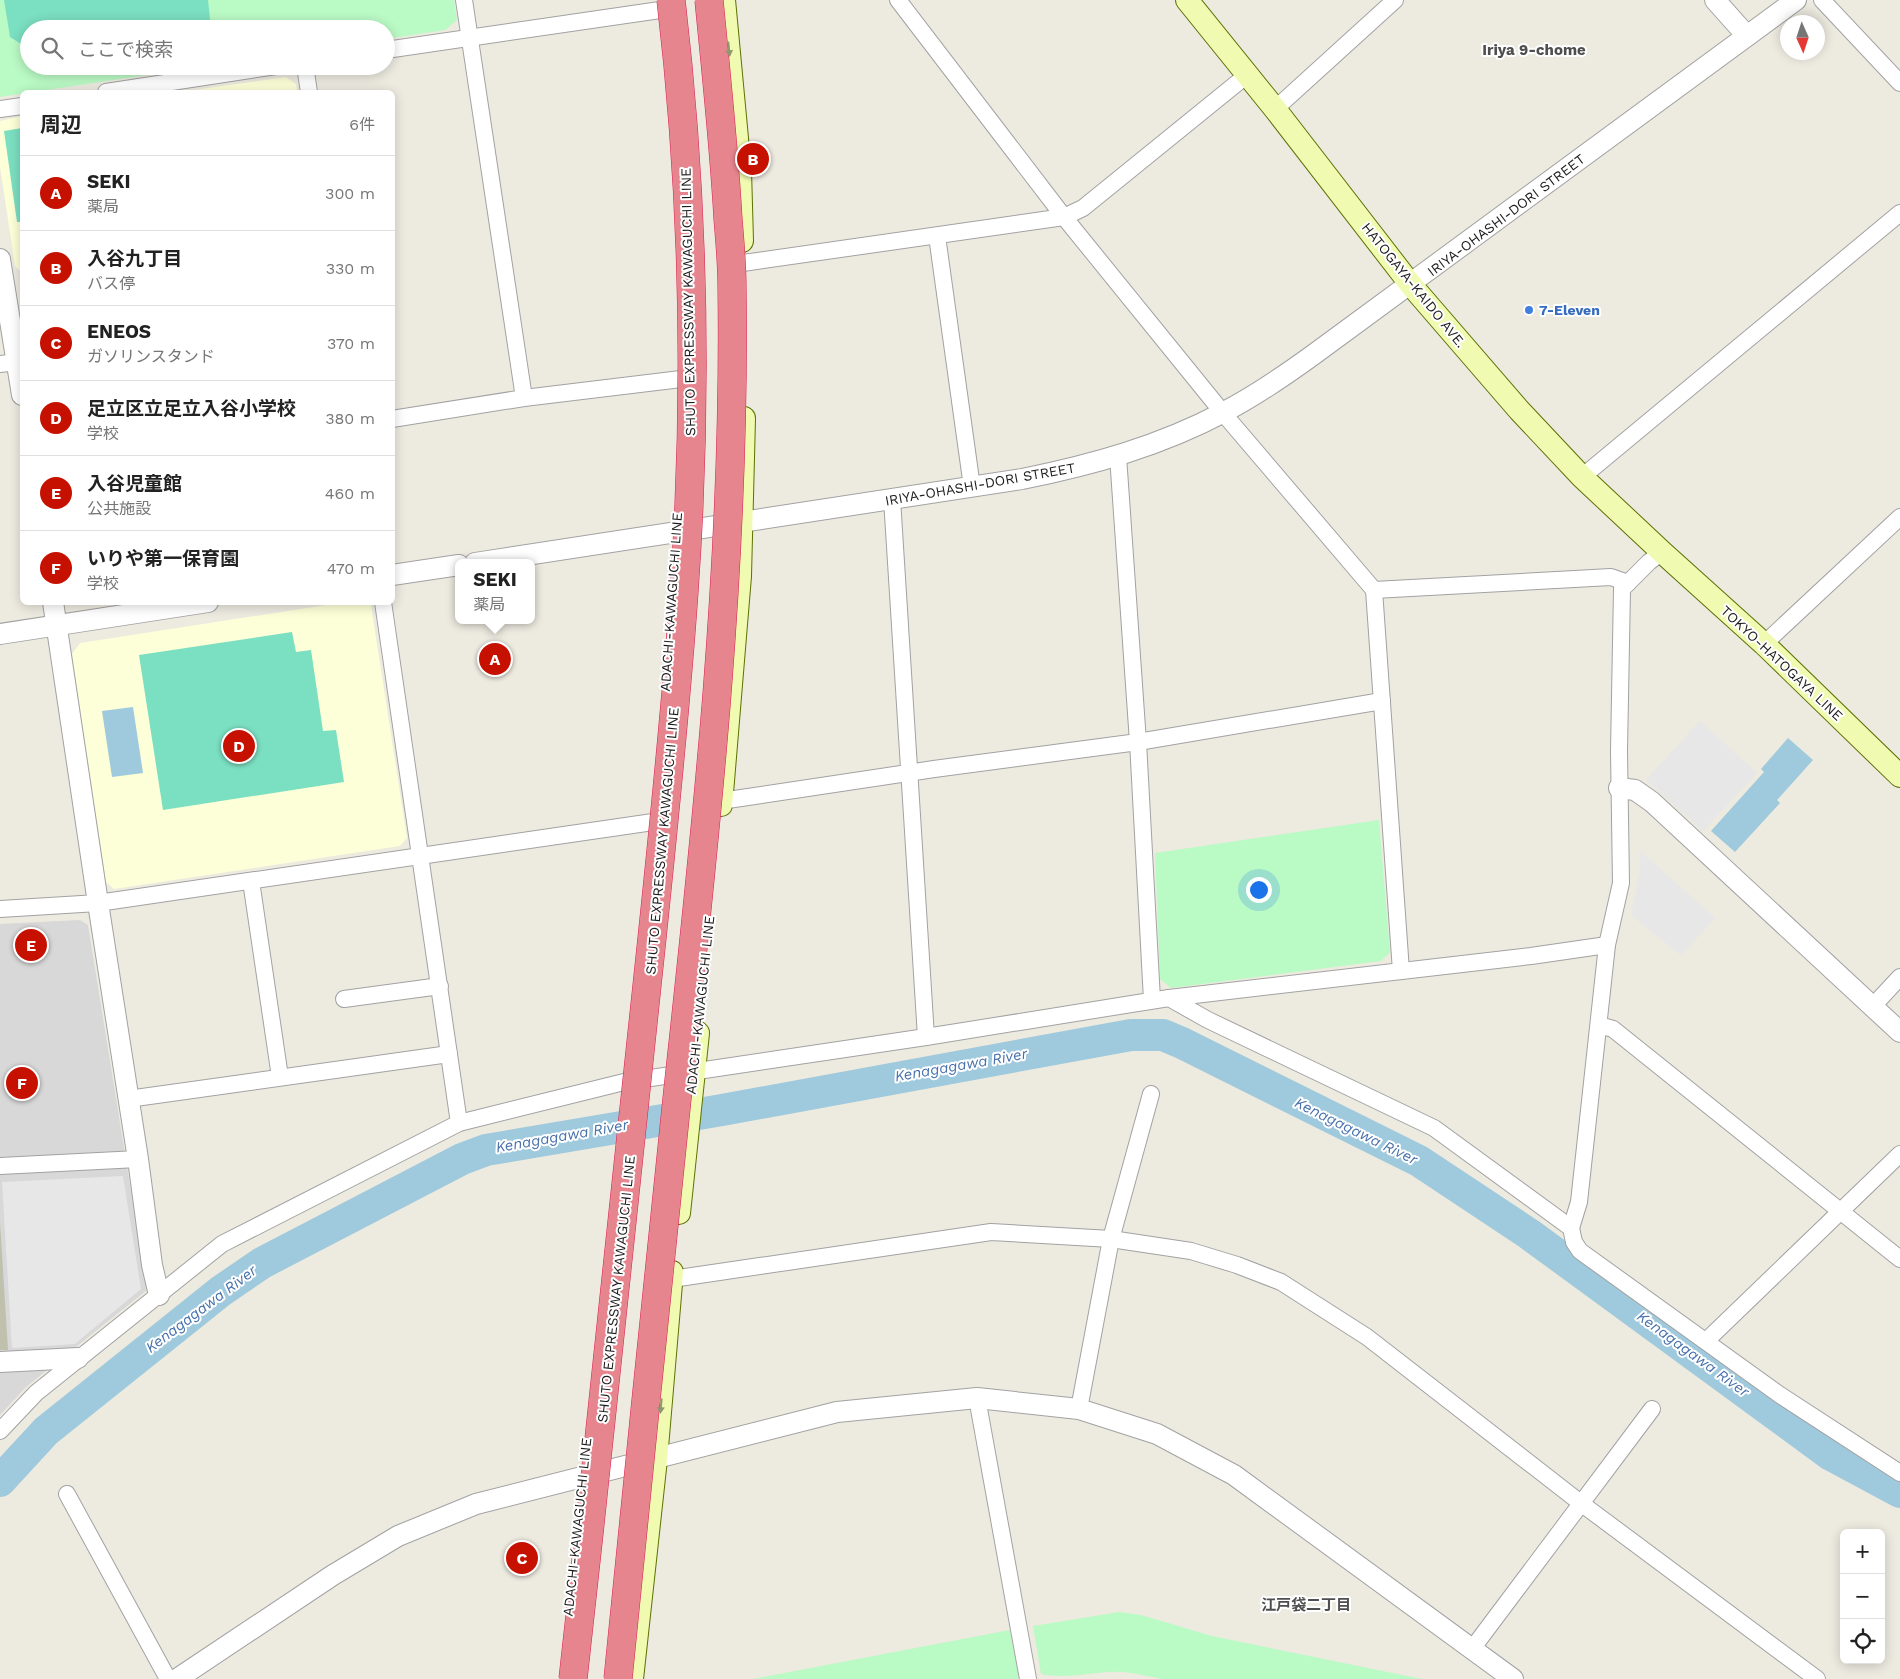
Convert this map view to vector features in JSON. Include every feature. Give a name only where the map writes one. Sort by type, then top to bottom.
[{"type":"highway","points":[[694,0],[709,159],[717,284],[713,595],[699,898]]},
{"type":"highway","points":[[618,1679],[699,898],[716,711],[727,544],[732,398],[732,283],[724,159],[709,0]]},
{"type":"highway","name":"SHUTO EXPRESSWAY KAWAGUCHI LINE","points":[[573,1679],[627,1194],[667,792],[683,609],[691,446],[692,321],[686,172],[677,56],[663,3]]},
{"type":"highway","points":[[590,1679],[616,1393],[627,1194]]},
{"type":"main road","name":"ADACHI-KAWAGUCHI LINE","points":[[632,1679],[656,1459],[672,1279],[721,801],[740,576],[745,380],[743,263],[740,170],[724,0]]},
{"type":"main road","name":"HATOGAYA-KAIDO AVE.","points":[[1187,0],[1275,109],[1411,285],[1480,366],[1582,477],[1662,552]]},
{"type":"main road","name":"ADACHI-KAWAGUCHI LINE","points":[[562,1679],[653,822],[676,532],[680,458],[680,269],[663,3]]},
{"type":"main road","name":"TOKYO-HATOGAYA LINE","points":[[1662,552],[1764,644],[1900,776]]},
{"type":"street","points":[[464,0],[524,398]]},
{"type":"street","points":[[898,0],[1064,216],[1223,412],[1374,590],[1401,971]]},
{"type":"street","points":[[1275,109],[1395,0]]},
{"type":"street","points":[[1715,0],[1747,36]]},
{"type":"street","name":"IRIYA-OHASHI-DORI STREET","points":[[501,559],[972,487],[1069,470],[1118,456],[1173,436],[1223,412],[1270,386],[1411,285],[1796,0]]},
{"type":"street","points":[[1822,0],[1900,83]]},
{"type":"street","points":[[395,49],[663,3]]},
{"type":"street","points":[[119,90],[217,75]]},
{"type":"street","points":[[306,75],[309,90]]},
{"type":"street","points":[[743,263],[1064,216],[1083,208],[1247,75]]},
{"type":"street","points":[[0,109],[20,106]]},
{"type":"street","points":[[1582,477],[1900,213]]},
{"type":"street","points":[[937,236],[972,487]]},
{"type":"street","points":[[0,259],[9,363],[20,390]]},
{"type":"street","points":[[395,419],[524,398],[681,379]]},
{"type":"street","points":[[1118,456],[1138,742],[1152,1000]]},
{"type":"street","points":[[892,499],[926,1037]]},
{"type":"street","points":[[1764,644],[1900,517]]},
{"type":"street","points":[[1662,552],[1622,589],[1619,788],[1621,883],[1607,945],[1579,1202],[1571,1228],[1574,1242],[1580,1252],[1780,1396],[1900,1473]]},
{"type":"street","points":[[395,575],[455,566]]},
{"type":"street","points":[[1374,590],[1611,578],[1628,583]]},
{"type":"street","points":[[53,605],[138,1159],[152,1265],[159,1295]]},
{"type":"street","points":[[0,634],[188,605]]},
{"type":"street","points":[[383,605],[422,857],[459,1123]]},
{"type":"street","points":[[721,801],[909,772],[1138,742],[1382,701]]},
{"type":"street","points":[[1619,788],[1635,790],[1652,802],[1900,1032]]},
{"type":"street","points":[[0,909],[98,903],[653,822]]},
{"type":"street","points":[[251,881],[280,1077]]},
{"type":"street","points":[[0,1431],[36,1393],[222,1244],[459,1123],[624,1082],[926,1037],[1152,1000],[1531,956],[1607,945]]},
{"type":"street","points":[[1873,1006],[1900,977]]},
{"type":"street","points":[[344,999],[440,986]]},
{"type":"street","points":[[1169,998],[1208,1020],[1434,1128],[1571,1228]]},
{"type":"street","points":[[1599,1025],[1613,1029],[1900,1259]]},
{"type":"street","points":[[128,1099],[449,1054]]},
{"type":"street","points":[[1079,1409],[1111,1239],[1151,1094]]},
{"type":"street","points":[[1706,1341],[1900,1154]]},
{"type":"street","points":[[0,1166],[138,1159]]},
{"type":"street","points":[[672,1279],[991,1232],[1111,1239],[1192,1251],[1237,1265],[1281,1282],[1367,1338],[1582,1504],[1816,1679]]},
{"type":"street","points":[[0,1362],[78,1358]]},
{"type":"street","points":[[176,1679],[333,1575],[398,1536],[476,1504],[837,1412],[977,1398],[1079,1409],[1157,1434],[1234,1474],[1513,1679]]},
{"type":"street","points":[[977,1398],[1028,1679]]},
{"type":"street","points":[[1472,1649],[1652,1409]]},
{"type":"street","points":[[67,1494],[168,1679]]},
{"type":"shaded area","points":[[286,77],[296,84],[297,90],[194,90]]},
{"type":"shaded area","points":[[20,116],[20,271],[15,266],[0,167],[0,121]]},
{"type":"shaded area","points":[[326,605],[371,605],[407,838],[400,846],[114,889],[106,882],[72,654],[80,643]]},
{"type":"shaded area","points":[[1700,721],[1757,773],[1703,831],[1646,780]]},
{"type":"shaded area","points":[[1640,851],[1715,918],[1681,955],[1631,915],[1640,873]]},
{"type":"shaded area","points":[[80,920],[88,925],[147,1290],[26,1387],[0,1415],[0,924]]},
{"type":"shaded area","points":[[123,1176],[141,1289],[75,1344],[12,1348],[2,1182]]},
{"type":"shaded area","points":[[0,1222],[8,1350],[0,1350]]},
{"type":"green space","points":[[0,0],[454,0],[457,20],[445,30],[395,38],[395,20],[20,20],[20,75],[146,75],[47,90],[20,90],[20,94],[0,97]]},
{"type":"green space","points":[[4,0],[208,0],[210,20],[20,20],[20,43],[10,37]]},
{"type":"green space","points":[[20,128],[20,222],[17,222],[4,131]]},
{"type":"green space","points":[[292,632],[296,652],[311,650],[323,731],[336,730],[344,782],[163,810],[139,655]]},
{"type":"green space","points":[[1379,820],[1390,952],[1381,961],[1171,988],[1160,979],[1155,853]]},
{"type":"green space","points":[[1119,1612],[1141,1615],[1212,1636],[1422,1679],[1161,1679],[1117,1672],[1067,1676],[1041,1674],[1033,1626]]},
{"type":"green space","points":[[1010,1630],[1019,1679],[753,1679]]},
{"type":"water","points":[[133,707],[143,773],[112,777],[102,711]]},
{"type":"water","points":[[1788,738],[1813,760],[1777,800],[1780,803],[1735,852],[1711,831],[1764,772],[1761,769]]},
{"type":"waterway","name":"Kenagagawa River","points":[[0,1481],[46,1431],[221,1291],[262,1263],[462,1159],[486,1150],[722,1110],[1131,1035],[1163,1035],[1419,1161],[1529,1234],[1831,1455],[1900,1492]]},
{"type":"place","name":"入谷九丁目","points":[[753,159]]},
{"type":"place","name":"7-Eleven","points":[[1529,310]]},
{"type":"place","name":"SEKI","points":[[495,659]]},
{"type":"place","name":"足立区立足立入谷小学校","points":[[239,746]]},
{"type":"place","name":"入谷児童館","points":[[31,945]]},
{"type":"place","name":"いりや第一保育園","points":[[22,1083]]},
{"type":"place","name":"ENEOS","points":[[522,1558]]},
{"type":"district","name":"Iriya 9-chome","points":[[1534,50]]},
{"type":"district","name":"江戸袋二丁目","points":[[1306,1605]]}]
